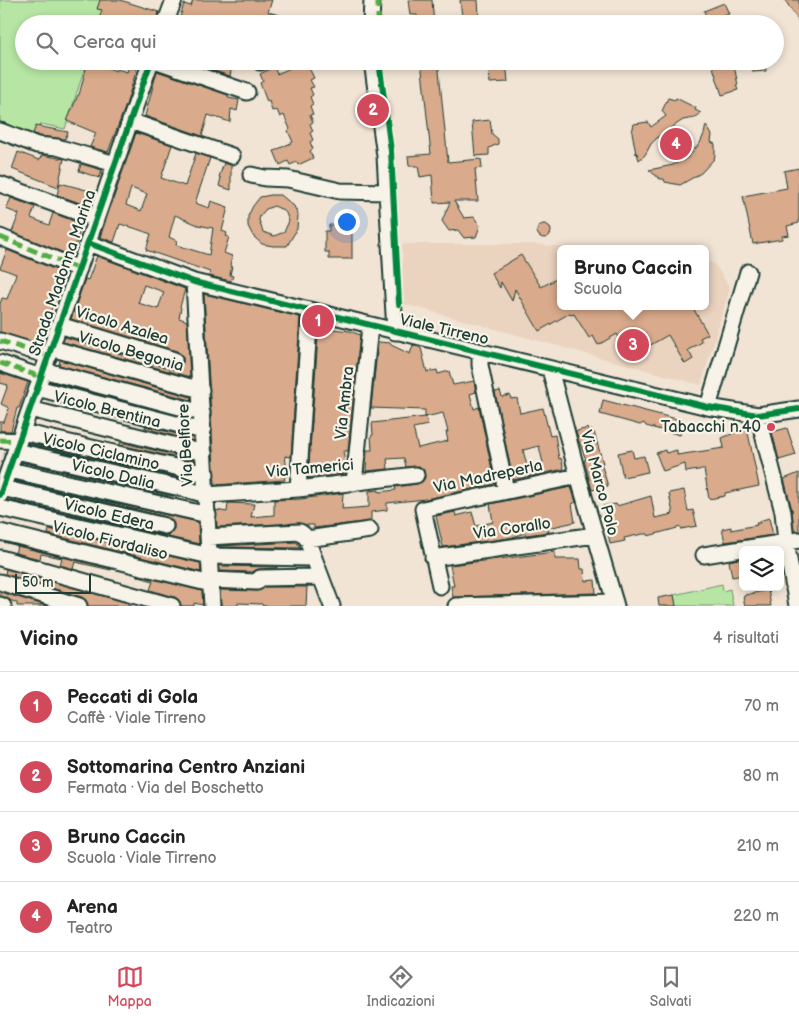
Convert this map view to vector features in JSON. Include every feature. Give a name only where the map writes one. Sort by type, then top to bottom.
[{"type":"street","points":[[168,15],[174,0]]},
{"type":"street","points":[[371,15],[372,0]]},
{"type":"street","name":"Strada Madonna Marina","points":[[1,491],[148,70]]},
{"type":"street","points":[[183,70],[247,92]]},
{"type":"street","points":[[372,70],[385,156],[395,332]]},
{"type":"street","points":[[130,121],[232,156]]},
{"type":"street","points":[[0,131],[37,145],[57,147],[115,164]]},
{"type":"street","points":[[251,175],[288,180],[340,191],[387,192]]},
{"type":"street","points":[[0,184],[96,218]]},
{"type":"street","points":[[0,237],[79,269]]},
{"type":"street","name":"Viale Tirreno","points":[[88,243],[194,282],[708,407],[758,415],[799,410]]},
{"type":"street","points":[[708,407],[748,272]]},
{"type":"street","name":"Via Belfiore","points":[[194,282],[212,606]]},
{"type":"street","points":[[298,489],[310,311]]},
{"type":"street","name":"Vicolo Azalea","points":[[59,325],[174,360]]},
{"type":"street","name":"Via Ambra","points":[[354,483],[370,326]]},
{"type":"street","name":"Vicolo Begonia","points":[[0,341],[201,390]]},
{"type":"street","points":[[480,352],[480,365],[506,491]]},
{"type":"street","points":[[0,364],[203,431]]},
{"type":"street","name":"Via Marco Polo","points":[[550,369],[578,476],[615,604]]},
{"type":"street","points":[[41,378],[202,413]]},
{"type":"street","name":"Vicolo Brentina","points":[[30,409],[204,453]]},
{"type":"street","points":[[758,415],[792,541],[797,606]]},
{"type":"street","points":[[0,440],[13,453],[206,474]]},
{"type":"street","name":"Vicolo Ciclamino","points":[[13,453],[207,495]]},
{"type":"street","name":"Vicolo Dalia","points":[[13,453],[208,515]]},
{"type":"street","name":"Via Tamerici","points":[[207,495],[298,489],[416,475]]},
{"type":"street","name":"Via Madreperla","points":[[440,586],[423,509],[578,476]]},
{"type":"street","points":[[1,491],[165,526]]},
{"type":"street","name":"Vicolo Edera","points":[[0,508],[210,556],[308,558]]},
{"type":"street","points":[[307,539],[370,530]]},
{"type":"street","name":"Vicolo Fiordaliso","points":[[0,532],[211,582],[257,582],[260,578],[316,578]]},
{"type":"street","points":[[208,537],[300,532],[307,539],[332,606]]},
{"type":"street","name":"Via Corallo","points":[[434,558],[595,535]]},
{"type":"street","points":[[704,555],[792,541]]},
{"type":"street","points":[[0,558],[172,606]]},
{"type":"street","points":[[0,582],[80,606]]},
{"type":"street","points":[[456,606],[615,604]]},
{"type":"shaded area","points":[[402,244],[533,244],[557,246],[557,310],[709,310],[709,262],[714,263],[730,288],[701,385],[404,304]]},
{"type":"green space","points":[[0,0],[106,0],[102,15],[15,15],[15,70],[84,70],[65,129],[41,124],[33,142],[0,129]]},
{"type":"green space","points":[[722,584],[723,591],[730,589],[733,606],[676,606],[674,595]]},
{"type":"building","points":[[100,0],[120,0],[159,12],[158,15],[100,15],[102,10],[97,9]]},
{"type":"building","points":[[193,0],[272,0],[268,12],[279,15],[181,15],[184,4],[191,6]]},
{"type":"building","points":[[408,0],[432,0],[433,15],[410,15]]},
{"type":"building","points":[[460,0],[478,0],[479,15],[462,15]]},
{"type":"building","points":[[785,0],[799,0],[799,22]]},
{"type":"building","points":[[724,3],[729,14],[705,15],[704,11]]},
{"type":"building","points":[[86,70],[120,70],[127,72],[128,70],[136,70],[126,105],[108,152],[90,147],[96,133],[67,121],[79,95]]},
{"type":"building","points":[[211,70],[231,70],[230,76]]},
{"type":"building","points":[[268,70],[275,70],[277,74],[286,70],[310,70],[314,78],[310,80],[314,87],[310,88],[313,95],[310,97],[313,104],[310,106],[313,114],[310,115],[313,122],[310,124],[313,131],[310,133],[313,140],[310,142],[313,149],[310,151],[313,158],[298,165],[297,162],[290,165],[288,161],[280,165],[274,151],[293,142],[284,115],[280,117],[277,110],[272,111],[260,83],[263,81],[260,74]]},
{"type":"building","points":[[422,70],[439,70],[448,162],[481,159],[482,168],[475,169],[478,201],[454,201],[464,218],[474,217],[480,226],[476,237],[464,238],[458,230],[449,231],[442,221],[450,202],[434,203],[432,175],[420,177],[418,166],[409,166],[408,156],[431,154]]},
{"type":"building","points":[[489,70],[507,70],[508,82],[490,83]]},
{"type":"building","points":[[714,70],[735,70],[738,90],[722,95]]},
{"type":"building","points":[[753,70],[766,70],[766,71],[753,72]]},
{"type":"building","points":[[157,71],[228,95],[228,98],[239,100],[237,111],[231,109],[230,122],[208,115],[202,136],[145,116]]},
{"type":"building","points":[[668,98],[675,100],[676,98],[696,108],[695,110],[701,113],[695,118],[683,120],[660,135],[639,160],[632,132],[634,124],[648,122],[651,127],[666,116],[662,111]]},
{"type":"building","points":[[490,120],[492,134],[498,139],[498,144],[489,148],[489,155],[475,156],[472,122]]},
{"type":"building","points":[[706,125],[712,135],[711,142],[715,144],[715,155],[714,159],[701,173],[680,185],[665,182],[664,179],[660,179],[649,170],[673,165],[688,157],[700,143]]},
{"type":"building","points":[[36,126],[68,132],[65,139],[39,136],[33,133]]},
{"type":"building","points":[[136,133],[172,145],[161,178],[185,186],[196,153],[210,158],[195,203],[209,208],[211,201],[228,207],[222,231],[227,233],[226,236],[229,237],[224,253],[232,256],[230,275],[233,276],[231,281],[209,276],[210,272],[146,250],[151,234],[134,228],[120,224],[114,242],[100,237]],"holes":[[[131,188],[147,194],[141,211],[126,205]],[[175,215],[198,225],[213,228],[209,255],[176,245],[177,241],[169,237]]]},
{"type":"building","points":[[18,152],[39,160],[42,155],[64,159],[58,187],[12,169]]},
{"type":"building","points":[[224,163],[231,165],[231,190],[219,186],[221,178],[219,177]]},
{"type":"building","points":[[81,164],[102,170],[99,178],[79,171]]},
{"type":"building","points":[[799,168],[799,223],[787,226],[789,235],[782,236],[782,239],[753,244],[743,196],[787,188],[784,171]]},
{"type":"building","points":[[60,183],[94,192],[89,206],[57,195]]},
{"type":"building","points":[[281,195],[294,206],[298,215],[297,229],[287,246],[262,244],[253,236],[248,226],[248,216],[260,197]],"holes":[[[274,206],[283,210],[289,221],[284,232],[274,236],[263,232],[259,220],[266,209]]]},
{"type":"building","points":[[11,198],[35,207],[31,218],[49,225],[53,213],[82,224],[72,256],[12,232],[19,214],[6,209]]},
{"type":"building","points":[[541,224],[547,224],[551,231],[547,238],[541,238],[537,234],[537,228]]},
{"type":"building","points":[[329,225],[352,225],[352,259],[329,259],[329,252],[325,252],[325,231],[329,231]]},
{"type":"building","points":[[7,250],[66,274],[53,304],[40,344],[0,332],[0,304],[2,298],[7,299],[16,274],[0,268]]},
{"type":"building","points":[[521,255],[541,287],[557,279],[557,310],[694,310],[708,334],[700,338],[702,342],[688,350],[693,359],[685,364],[668,335],[640,351],[637,348],[628,353],[617,334],[598,345],[593,336],[589,338],[574,314],[570,313],[539,331],[515,289],[512,301],[501,282],[500,288],[491,273]]},
{"type":"building","points":[[97,256],[185,289],[179,318],[187,321],[190,377],[63,342],[65,337],[171,369],[177,369],[183,363],[183,357],[177,351],[71,319],[85,279],[88,280]],"holes":[[[144,285],[164,292],[158,309],[138,303]]]},
{"type":"building","points":[[204,294],[300,317],[291,457],[285,456],[288,476],[284,476],[285,480],[215,485]]},
{"type":"building","points":[[319,322],[333,325],[332,329],[350,331],[360,335],[348,451],[343,451],[346,474],[308,478]]},
{"type":"building","points":[[378,342],[391,343],[391,345],[410,354],[413,345],[421,348],[427,372],[437,370],[438,374],[449,371],[453,385],[474,381],[476,392],[470,394],[474,409],[479,407],[495,484],[426,499],[387,503],[387,510],[371,512],[371,521],[314,528],[314,525],[299,523],[217,527],[216,510],[227,512],[228,503],[254,504],[251,517],[274,515],[274,500],[301,499],[343,493],[342,509],[369,507],[369,491],[396,490],[395,487],[422,482],[425,478],[424,470],[419,466],[406,467],[404,458],[387,459],[388,469],[366,471],[367,450],[372,450],[372,423],[426,417],[428,425],[413,428],[418,448],[448,441],[446,432],[448,432],[443,413],[425,417],[425,410],[371,408]]},
{"type":"building","points":[[60,360],[191,397],[191,400],[59,365]]},
{"type":"building","points":[[0,373],[28,382],[19,408],[17,408],[11,431],[0,431],[0,422],[4,422],[9,408],[1,404],[8,385],[0,383]]},
{"type":"building","points":[[500,391],[502,397],[510,395],[511,399],[517,398],[520,413],[543,408],[550,436],[555,435],[559,459],[561,458],[564,469],[513,480],[495,392]],"holes":[[[539,446],[543,463],[527,466],[523,450]]]},
{"type":"building","points":[[603,400],[684,421],[680,435],[646,426],[644,423],[640,425],[600,414]]},
{"type":"building","points":[[746,423],[759,486],[725,493],[725,496],[709,499],[704,469],[686,472],[685,464],[663,471],[656,453],[665,450],[666,453],[677,450],[677,455],[724,448],[722,438],[739,431]]},
{"type":"building","points":[[145,426],[193,438],[193,441],[145,428]]},
{"type":"building","points":[[588,428],[589,431],[592,430],[594,432],[608,486],[592,490],[584,460],[586,460],[576,433]]},
{"type":"building","points":[[787,428],[796,455],[779,460],[772,432]]},
{"type":"building","points":[[120,442],[195,460],[195,462],[120,445]]},
{"type":"building","points":[[28,444],[196,481],[196,482]]},
{"type":"building","points":[[632,450],[634,458],[644,456],[648,472],[623,477],[618,453]]},
{"type":"building","points":[[21,462],[174,496],[168,496]]},
{"type":"building","points":[[799,473],[799,531],[794,531],[792,510],[784,479]]},
{"type":"building","points":[[15,481],[198,522],[199,544],[8,500],[163,535],[168,535],[174,529],[174,523],[167,517]]},
{"type":"building","points":[[571,487],[576,502],[572,504],[575,522],[548,528],[549,532],[526,535],[525,533],[510,538],[443,547],[436,516],[455,512],[456,516],[472,512],[476,526],[493,522],[490,504]]},
{"type":"building","points":[[684,490],[688,511],[693,510],[697,526],[681,529],[681,527],[648,536],[648,534],[643,534],[624,538],[625,541],[610,544],[603,506],[616,504],[617,506],[651,496],[655,518],[673,514],[669,493]]},
{"type":"building","points":[[769,518],[773,535],[725,542],[722,529],[731,527],[731,530],[757,525],[756,523],[760,523],[759,521]]},
{"type":"building","points":[[49,529],[200,563],[201,572],[48,534]]},
{"type":"building","points":[[297,542],[300,548],[218,547],[218,546]]},
{"type":"building","points":[[17,546],[112,569],[75,562],[73,569],[60,565],[62,558],[41,554],[40,559],[15,553]]},
{"type":"building","points":[[555,552],[555,559],[580,559],[581,569],[584,569],[585,581],[595,580],[596,593],[453,597],[451,586],[454,586],[450,565]]},
{"type":"building","points":[[739,559],[739,576],[732,577],[729,561]]},
{"type":"building","points":[[219,566],[277,568],[259,569],[252,572],[221,571]]},
{"type":"building","points":[[6,569],[132,604],[131,606],[88,606],[86,600],[82,597],[5,574]]},
{"type":"building","points":[[136,575],[202,591],[203,605],[194,603],[194,606],[181,606],[179,600],[175,597],[150,590],[153,581]]},
{"type":"building","points":[[265,587],[307,587],[306,606],[263,606],[262,604],[238,603],[238,606],[221,606],[220,590],[257,591]]},
{"type":"building","points":[[768,591],[771,606],[745,606],[743,597]]},
{"type":"building","points":[[0,592],[47,606],[17,606],[17,603],[0,596]]},
{"type":"building","points":[[674,595],[676,606],[659,606],[658,598]]},
{"type":"marked path","points":[[378,0],[378,15]]},
{"type":"marked path","points":[[0,237],[79,269]]},
{"type":"marked path","points":[[0,341],[49,356]]},
{"type":"marked path","points":[[0,363],[41,377]]},
{"type":"marked path","points":[[0,440],[19,441]]},
{"type":"cycle path","points":[[0,495],[148,70]]},
{"type":"cycle path","points":[[380,70],[391,151],[399,304]]},
{"type":"cycle path","points":[[88,243],[194,282],[708,407],[758,415],[799,409]]},
{"type":"place","name":"Sottomarina Centro Anziani","points":[[373,110]]},
{"type":"place","name":"Arena","points":[[676,144]]},
{"type":"place","name":"Peccati di Gola","points":[[318,321]]},
{"type":"place","name":"Bruno Caccin","points":[[633,345]]},
{"type":"place","name":"Tabacchi n.40","points":[[771,427]]}]
